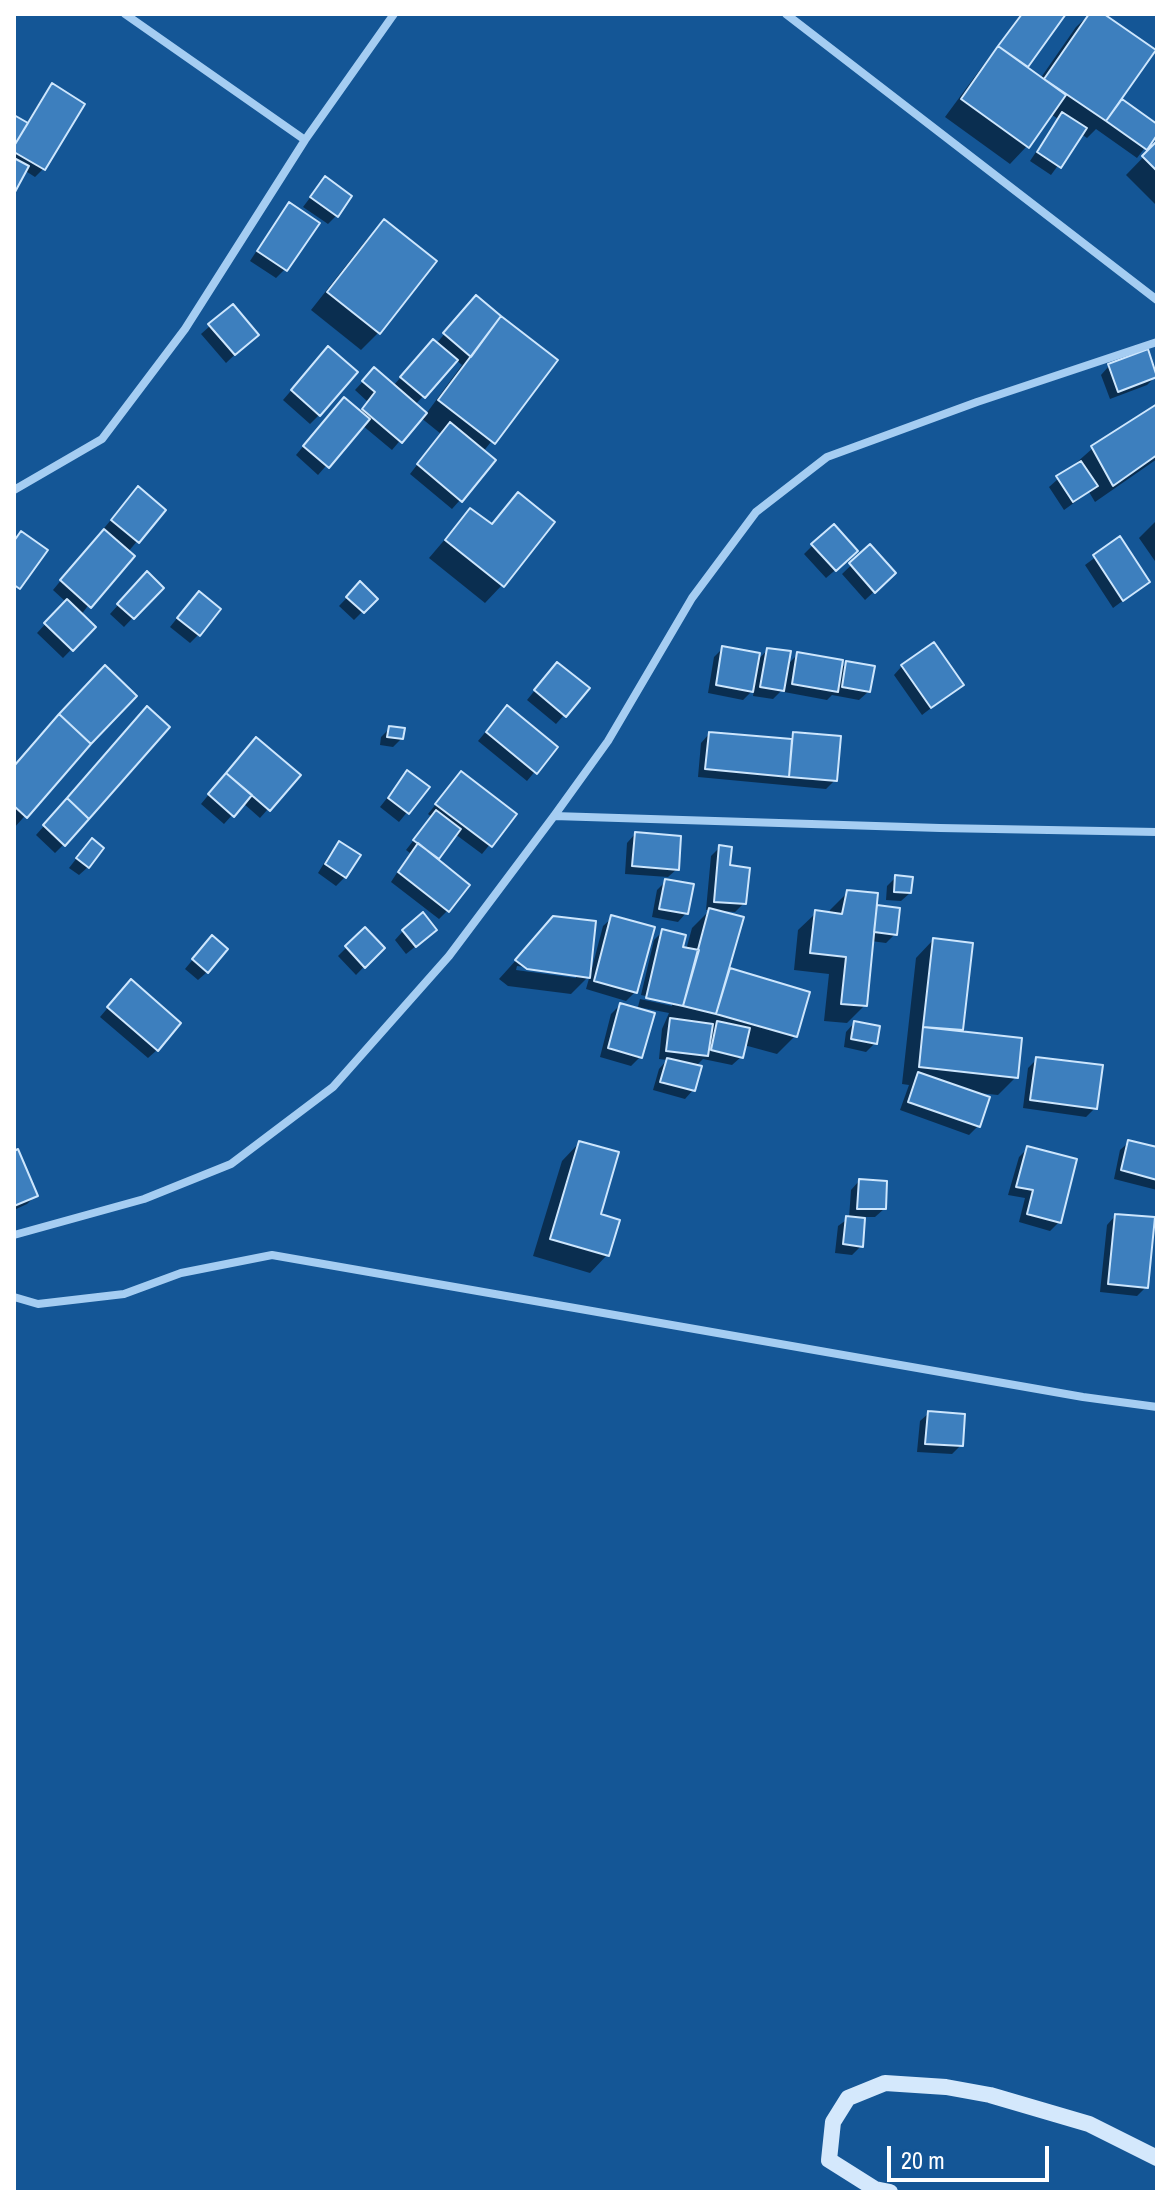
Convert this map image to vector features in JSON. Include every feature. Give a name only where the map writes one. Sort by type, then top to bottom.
[{"type":"main road","points":[[890,2192],[875,2189],[829,2160],[833,2122],[848,2098],[885,2083],[946,2087],[990,2095],[1089,2124],[1157,2158]]},
{"type":"street","points":[[125,14],[305,140]]},
{"type":"street","points":[[14,490],[102,439],[185,329],[305,140],[394,14]]},
{"type":"street","points":[[786,14],[1157,300]]},
{"type":"street","points":[[14,1235],[144,1199],[231,1164],[333,1087],[449,956],[554,816],[608,741],[692,598],[756,512],[827,457],[977,402],[1157,342]]},
{"type":"street","points":[[554,816],[1157,832]]},
{"type":"street","points":[[14,1297],[38,1304],[124,1294],[181,1273],[272,1255],[1083,1397],[1157,1407]]},
{"type":"building","points":[[1022,14],[1066,14],[1028,67],[998,46]]},
{"type":"building","points":[[1089,14],[1104,14],[1156,50],[1106,121],[1044,79]]},
{"type":"building","points":[[998,46],[1066,95],[1029,148],[961,99]]},
{"type":"building","points":[[52,83],[85,104],[45,170],[14,152],[14,146]]},
{"type":"building","points":[[1122,99],[1157,124],[1157,135],[1147,150],[1106,121]]},
{"type":"building","points":[[1062,112],[1087,128],[1061,168],[1037,152]]},
{"type":"building","points":[[14,115],[28,123],[14,146]]},
{"type":"building","points":[[1157,141],[1157,171],[1142,156]]},
{"type":"building","points":[[14,158],[29,166],[15,192],[14,192]]},
{"type":"building","points":[[325,176],[352,196],[338,217],[310,197]]},
{"type":"building","points":[[289,202],[320,223],[287,271],[257,251]]},
{"type":"building","points":[[384,219],[437,261],[380,334],[327,292]]},
{"type":"building","points":[[476,295],[501,316],[471,357],[443,333]]},
{"type":"building","points":[[233,304],[259,335],[235,355],[208,324]]},
{"type":"building","points":[[501,316],[558,360],[495,444],[438,400]]},
{"type":"building","points":[[433,339],[458,360],[425,398],[400,377]]},
{"type":"building","points":[[328,346],[358,372],[320,416],[291,390]]},
{"type":"building","points":[[1148,349],[1157,377],[1118,392],[1108,364]]},
{"type":"building","points":[[374,367],[427,413],[402,443],[362,409],[375,392],[362,381]]},
{"type":"building","points":[[344,397],[370,419],[329,468],[303,446]]},
{"type":"building","points":[[1157,404],[1157,455],[1113,486],[1091,446]]},
{"type":"building","points":[[450,422],[496,460],[462,502],[417,464]]},
{"type":"building","points":[[1081,461],[1098,486],[1073,502],[1056,476]]},
{"type":"building","points":[[138,486],[166,510],[139,543],[111,520]]},
{"type":"building","points":[[518,492],[555,522],[504,587],[445,540],[470,508],[492,524]]},
{"type":"building","points":[[834,524],[858,551],[836,571],[811,544]]},
{"type":"building","points":[[104,529],[135,556],[91,608],[60,580]]},
{"type":"building","points":[[21,531],[48,550],[20,589],[14,585],[14,541]]},
{"type":"building","points":[[1120,536],[1150,582],[1123,601],[1093,555]]},
{"type":"building","points":[[870,544],[896,573],[875,593],[849,563]]},
{"type":"building","points":[[147,571],[164,588],[134,619],[117,604]]},
{"type":"building","points":[[360,581],[378,599],[364,613],[346,597]]},
{"type":"building","points":[[199,591],[221,609],[200,636],[177,618]]},
{"type":"building","points":[[67,599],[96,627],[73,651],[44,623]]},
{"type":"building","points":[[934,642],[964,685],[931,708],[901,665]]},
{"type":"building","points":[[722,646],[760,653],[753,692],[716,685]]},
{"type":"building","points":[[767,648],[791,651],[784,691],[760,687]]},
{"type":"building","points":[[797,652],[843,660],[838,692],[792,684]]},
{"type":"building","points":[[846,661],[875,666],[870,692],[842,687]]},
{"type":"building","points":[[557,662],[590,688],[566,717],[534,690]]},
{"type":"building","points":[[105,665],[137,696],[91,744],[59,714]]},
{"type":"building","points":[[507,705],[558,747],[537,774],[486,732]]},
{"type":"building","points":[[147,706],[170,727],[89,819],[67,798]]},
{"type":"building","points":[[59,714],[91,744],[27,818],[14,806],[14,766]]},
{"type":"building","points":[[389,726],[405,728],[403,739],[387,737]]},
{"type":"building","points":[[709,732],[792,739],[789,777],[705,769]]},
{"type":"building","points":[[793,732],[841,736],[837,781],[789,777]]},
{"type":"building","points":[[256,737],[301,775],[270,811],[226,773]]},
{"type":"building","points":[[407,770],[430,787],[409,814],[388,798]]},
{"type":"building","points":[[461,771],[517,814],[492,847],[435,804]]},
{"type":"building","points":[[226,773],[252,795],[234,817],[208,794]]},
{"type":"building","points":[[67,798],[89,819],[65,846],[43,825]]},
{"type":"building","points":[[436,810],[461,829],[439,859],[413,840]]},
{"type":"building","points":[[635,832],[681,836],[679,870],[632,866]]},
{"type":"building","points":[[92,838],[104,848],[89,868],[76,858]]},
{"type":"building","points":[[339,841],[361,855],[346,878],[325,864]]},
{"type":"building","points":[[418,843],[470,885],[449,912],[398,872]]},
{"type":"building","points":[[719,845],[732,847],[730,865],[750,868],[746,904],[714,902]]},
{"type":"building","points":[[895,875],[913,877],[911,893],[894,892]]},
{"type":"building","points":[[665,879],[694,884],[688,914],[659,909]]},
{"type":"building","points":[[847,890],[878,893],[867,1006],[841,1004],[846,957],[810,953],[815,910],[842,914]]},
{"type":"building","points":[[877,905],[900,908],[897,935],[874,932]]},
{"type":"building","points":[[709,908],[744,917],[716,1014],[683,1006]]},
{"type":"building","points":[[423,912],[437,930],[416,947],[402,930]]},
{"type":"building","points":[[611,915],[655,927],[637,993],[594,981]]},
{"type":"building","points":[[553,916],[596,921],[590,978],[527,969],[515,960]]},
{"type":"building","points":[[365,927],[385,948],[365,968],[345,946]]},
{"type":"building","points":[[662,929],[686,935],[683,947],[699,950],[683,1006],[646,998]]},
{"type":"building","points":[[212,935],[228,949],[208,973],[192,959]]},
{"type":"building","points":[[933,938],[973,943],[963,1030],[923,1027]]},
{"type":"building","points":[[730,968],[810,992],[797,1037],[716,1014]]},
{"type":"building","points":[[131,979],[181,1023],[158,1051],[107,1007]]},
{"type":"building","points":[[620,1003],[655,1013],[642,1058],[608,1048]]},
{"type":"building","points":[[670,1018],[713,1024],[708,1056],[666,1051]]},
{"type":"building","points":[[717,1021],[750,1028],[743,1058],[711,1050]]},
{"type":"building","points":[[854,1021],[880,1026],[877,1044],[851,1039]]},
{"type":"building","points":[[923,1027],[1022,1038],[1018,1078],[919,1067]]},
{"type":"building","points":[[1036,1057],[1103,1065],[1097,1109],[1030,1100]]},
{"type":"building","points":[[667,1058],[702,1066],[695,1091],[660,1082]]},
{"type":"building","points":[[918,1072],[990,1097],[980,1127],[908,1102]]},
{"type":"building","points":[[1128,1140],[1157,1147],[1157,1180],[1121,1170]]},
{"type":"building","points":[[579,1141],[619,1152],[601,1214],[620,1220],[609,1256],[550,1239]]},
{"type":"building","points":[[1027,1146],[1077,1159],[1061,1223],[1027,1214],[1033,1190],[1016,1187]]},
{"type":"building","points":[[18,1149],[38,1196],[14,1206],[14,1151]]},
{"type":"building","points":[[859,1179],[887,1181],[886,1209],[857,1209]]},
{"type":"building","points":[[1115,1214],[1155,1217],[1148,1288],[1108,1284]]},
{"type":"building","points":[[846,1216],[865,1218],[863,1247],[843,1244]]},
{"type":"building","points":[[928,1411],[965,1414],[963,1446],[925,1444]]}]
